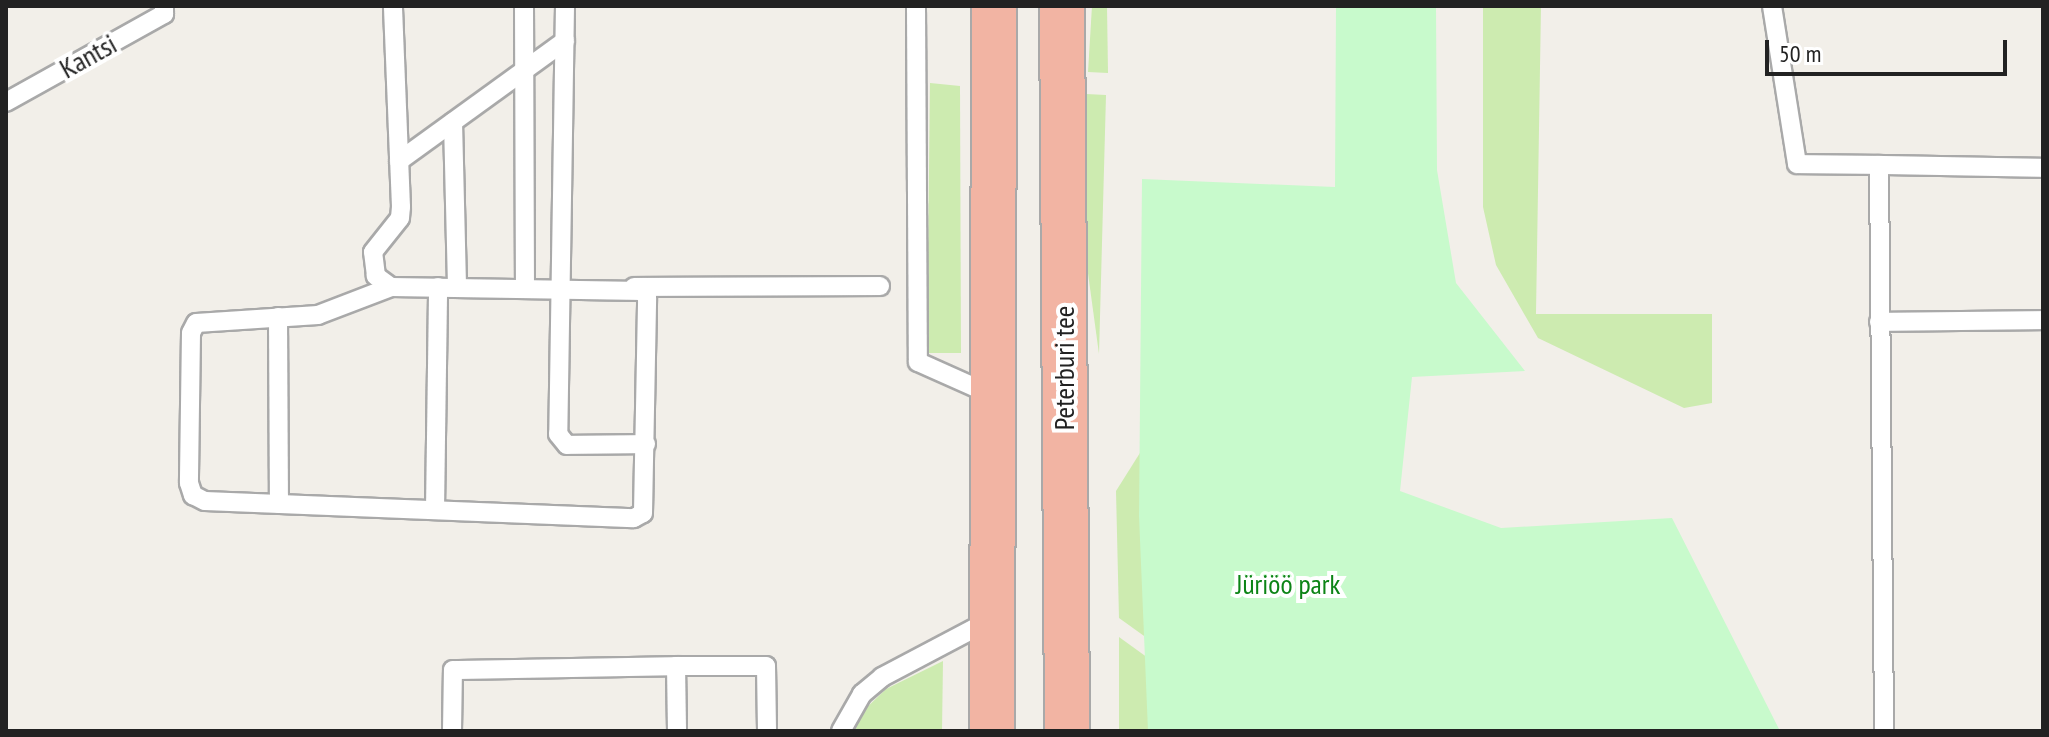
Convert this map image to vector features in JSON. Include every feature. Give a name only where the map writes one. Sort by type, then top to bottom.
[{"type":"highway","points":[[992,731],[994,6]]},
{"type":"highway","name":"Peterburi tee","points":[[1062,6],[1067,731]]},
{"type":"highway","points":[[1062,86],[1075,6]]},
{"type":"lane","name":"Kantsi","points":[[6,102],[164,14],[164,6]]},
{"type":"lane","points":[[391,287],[376,276],[373,252],[400,218],[393,6]]},
{"type":"lane","points":[[524,6],[525,287]]},
{"type":"lane","points":[[565,6],[560,440],[567,445],[646,444]]},
{"type":"lane","points":[[916,6],[918,362],[992,395]]},
{"type":"lane","points":[[1772,6],[1797,164],[2043,168]]},
{"type":"lane","points":[[399,161],[565,41]]},
{"type":"lane","points":[[453,122],[457,287]]},
{"type":"lane","points":[[1879,165],[1884,731]]},
{"type":"lane","points":[[634,287],[647,298],[647,503],[643,513],[634,518],[205,501],[193,495],[189,483],[191,333],[196,323],[333,312],[391,287],[880,286]]},
{"type":"lane","points":[[435,510],[438,287]]},
{"type":"lane","points":[[278,317],[279,504]]},
{"type":"lane","points":[[1879,322],[2043,320]]},
{"type":"lane","points":[[841,731],[862,694],[882,677],[993,619]]},
{"type":"lane","points":[[676,666],[677,731]]},
{"type":"lane","points":[[452,731],[453,670],[676,666],[766,666],[767,731]]},
{"type":"green space","points":[[1092,6],[1107,6],[1108,73],[1088,72]]},
{"type":"green space","name":"Jüriöö park","points":[[1336,6],[1436,6],[1437,170],[1456,283],[1525,371],[1412,377],[1400,491],[1501,528],[1672,518],[1780,731],[1148,731],[1139,516],[1142,179],[1335,187]]},
{"type":"green space","points":[[1483,6],[1541,6],[1536,314],[1712,314],[1712,403],[1684,408],[1538,338],[1496,265],[1483,207]]},
{"type":"green space","points":[[930,83],[960,86],[961,353],[927,353]]},
{"type":"green space","points":[[1086,94],[1106,95],[1099,354],[1087,266]]},
{"type":"green space","points":[[1150,437],[1172,656],[1119,618],[1116,491]]},
{"type":"green space","points":[[1119,637],[1173,676],[1179,731],[1119,731]]},
{"type":"green space","points":[[943,661],[942,731],[855,731],[861,713],[886,689]]}]
